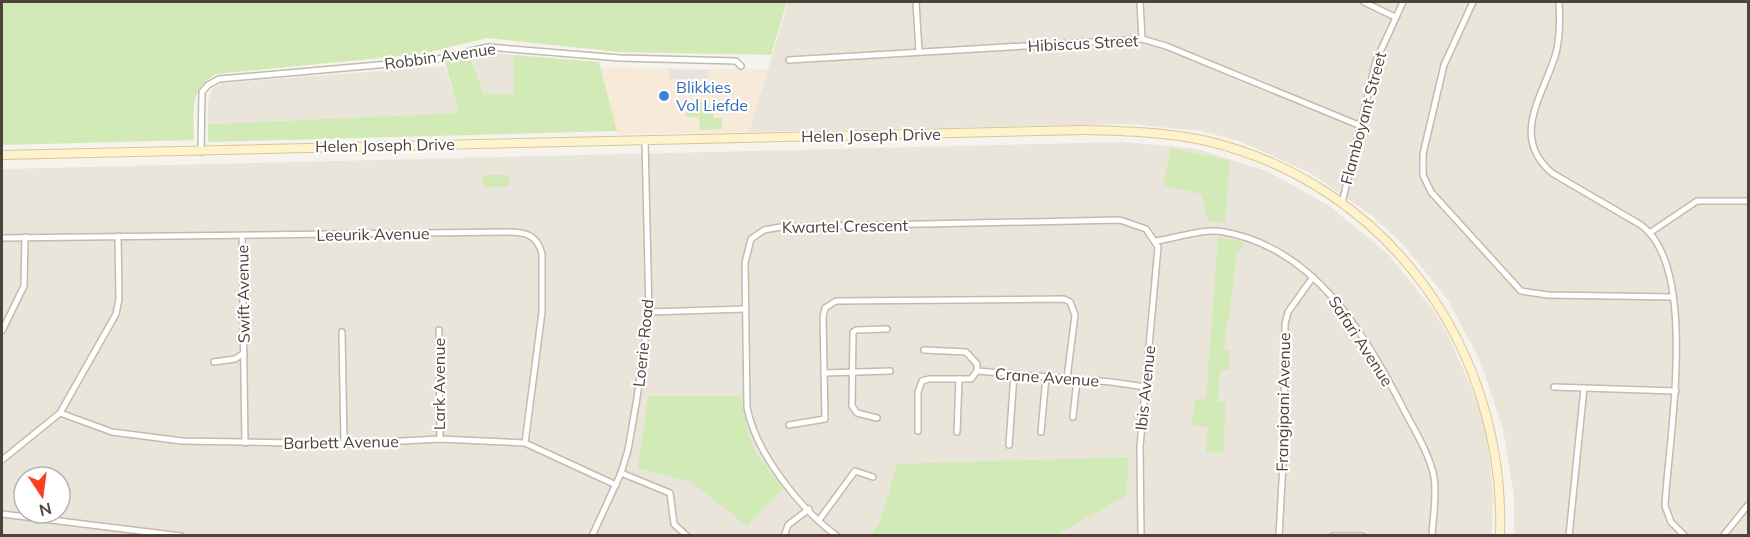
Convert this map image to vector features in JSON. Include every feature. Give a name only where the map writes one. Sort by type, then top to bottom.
[{"type":"street","points":[[916,2],[920,52]]},
{"type":"street","points":[[1140,2],[1142,39]]},
{"type":"street","points":[[1364,2],[1395,17]]},
{"type":"street","name":"Flamboyant Street","points":[[1341,203],[1376,62],[1403,2]]},
{"type":"street","points":[[1473,2],[1444,65],[1423,154],[1423,175],[1431,192],[1521,291],[1548,295],[1672,297]]},
{"type":"street","points":[[1560,2],[1557,48],[1538,98],[1532,124],[1534,149],[1541,163],[1556,176],[1651,232],[1662,255],[1672,297],[1676,391],[1665,506],[1671,522],[1685,536]]},
{"type":"street","name":"Hibiscus Street","points":[[789,60],[1142,39],[1166,46],[1361,126]]},
{"type":"street","name":"Robbin Avenue","points":[[201,152],[202,92],[219,78],[434,60],[488,47],[620,58],[735,61],[741,66]]},
{"type":"street","name":"Helen Joseph Drive","points":[[2,155],[1084,130],[1144,132],[1206,141],[1257,157],[1296,176],[1341,203],[1386,240],[1406,261],[1438,303],[1460,344],[1482,398],[1496,456],[1500,536]]},
{"type":"street","name":"Loerie Road","points":[[592,536],[621,473],[632,431],[649,312],[645,141]]},
{"type":"street","points":[[1651,232],[1697,201],[1749,201]]},
{"type":"street","name":"Kwartel Crescent","points":[[837,536],[809,509],[764,455],[749,424],[745,309],[748,246],[757,234],[772,228],[1120,220],[1138,224],[1156,241]]},
{"type":"street","name":"Leeurik Avenue","points":[[2,238],[507,232],[529,234],[540,245],[542,254],[542,312],[525,443]]},
{"type":"street","name":"Safari Avenue","points":[[1156,241],[1205,232],[1231,233],[1274,250],[1313,277],[1348,315],[1385,373],[1412,425],[1434,479],[1432,536]]},
{"type":"street","points":[[2,460],[60,413],[116,314],[118,236]]},
{"type":"street","name":"Swift Avenue","points":[[242,236],[245,443]]},
{"type":"street","points":[[2,331],[24,286],[25,237]]},
{"type":"street","name":"Ibis Avenue","points":[[1139,535],[1140,446],[1159,254],[1156,241]]},
{"type":"street","name":"Frangipani Avenue","points":[[1279,536],[1284,444],[1285,324],[1288,312],[1313,277]]},
{"type":"street","points":[[789,425],[825,418],[823,316],[825,308],[836,301],[1055,297],[1070,302],[1075,315],[1067,378]]},
{"type":"street","points":[[649,312],[745,309]]},
{"type":"street","points":[[878,418],[854,411],[852,373],[854,330],[887,329]]},
{"type":"street","name":"Lark Avenue","points":[[439,330],[440,439]]},
{"type":"street","points":[[342,332],[344,444]]},
{"type":"street","name":"Crane Avenue","points":[[924,350],[966,352],[977,364],[977,371],[1146,387]]},
{"type":"street","name":"Swift Avenue","points":[[214,362],[235,359],[244,353]]},
{"type":"street","points":[[824,373],[891,371]]},
{"type":"street","points":[[918,431],[918,392],[922,381],[972,379],[977,371]]},
{"type":"street","points":[[1009,445],[1014,375]]},
{"type":"street","points":[[1041,432],[1046,377]]},
{"type":"street","points":[[957,432],[959,379]]},
{"type":"street","points":[[1073,417],[1077,379]]},
{"type":"street","points":[[1554,387],[1676,391]]},
{"type":"street","points":[[1569,536],[1584,388]]},
{"type":"street","name":"Barbett Avenue","points":[[60,413],[112,432],[144,438],[245,443],[344,444],[440,439],[525,443],[616,485]]},
{"type":"street","points":[[819,520],[855,471],[873,477]]},
{"type":"street","points":[[621,473],[633,480],[670,493],[674,524],[687,536]]},
{"type":"street","points":[[1724,536],[1749,506]]},
{"type":"street","points":[[784,536],[788,525],[809,509]]},
{"type":"street","points":[[2,514],[181,536]]},
{"type":"street","points":[[1333,536],[1362,536]]},
{"type":"shaded area","points":[[788,2],[1748,2],[1748,535],[1514,535],[1514,496],[1503,428],[1480,361],[1448,300],[1401,242],[1370,214],[1310,173],[1239,141],[1202,131],[1127,124],[749,132]]},
{"type":"shaded area","points":[[497,53],[514,55],[514,94],[484,95],[471,58]]},
{"type":"shaded area","points":[[445,66],[459,113],[208,124],[208,100],[212,89],[222,83]]},
{"type":"shaded area","points":[[600,67],[767,69],[749,132],[618,134]]},
{"type":"shaded area","points":[[669,69],[708,70],[708,79],[669,79]]},
{"type":"shaded area","points":[[1125,142],[1197,149],[1267,171],[1331,207],[1389,255],[1433,310],[1449,337],[1477,401],[1486,432],[1493,495],[1492,535],[2,535],[2,169]]},
{"type":"green space","points":[[2,2],[787,2],[771,55],[619,52],[487,38],[422,54],[216,74],[201,87],[194,103],[194,140],[2,145]]},
{"type":"green space","points":[[514,55],[599,62],[617,131],[208,142],[208,124],[459,113],[445,62],[470,57],[484,94],[514,94]]},
{"type":"green space","points":[[685,103],[708,103],[714,118],[722,118],[722,129],[700,130],[699,117],[686,117]]},
{"type":"green space","points":[[1171,148],[1230,161],[1225,222],[1208,221],[1201,194],[1163,185]]},
{"type":"green space","points":[[483,175],[509,175],[509,186],[483,187]]},
{"type":"green space","points":[[1218,237],[1244,242],[1242,250],[1237,250],[1229,320],[1227,320],[1224,349],[1230,350],[1229,370],[1220,370],[1218,401],[1225,402],[1224,453],[1206,452],[1208,427],[1192,425],[1195,399],[1206,399]]},
{"type":"green space","points":[[648,396],[742,396],[746,425],[753,446],[765,466],[784,488],[747,526],[692,482],[638,468]]},
{"type":"green space","points":[[1128,457],[1127,495],[1056,535],[871,535],[881,519],[897,464]]},
{"type":"place","name":"Blikkies Vol Liefde","points":[[664,96]]}]
